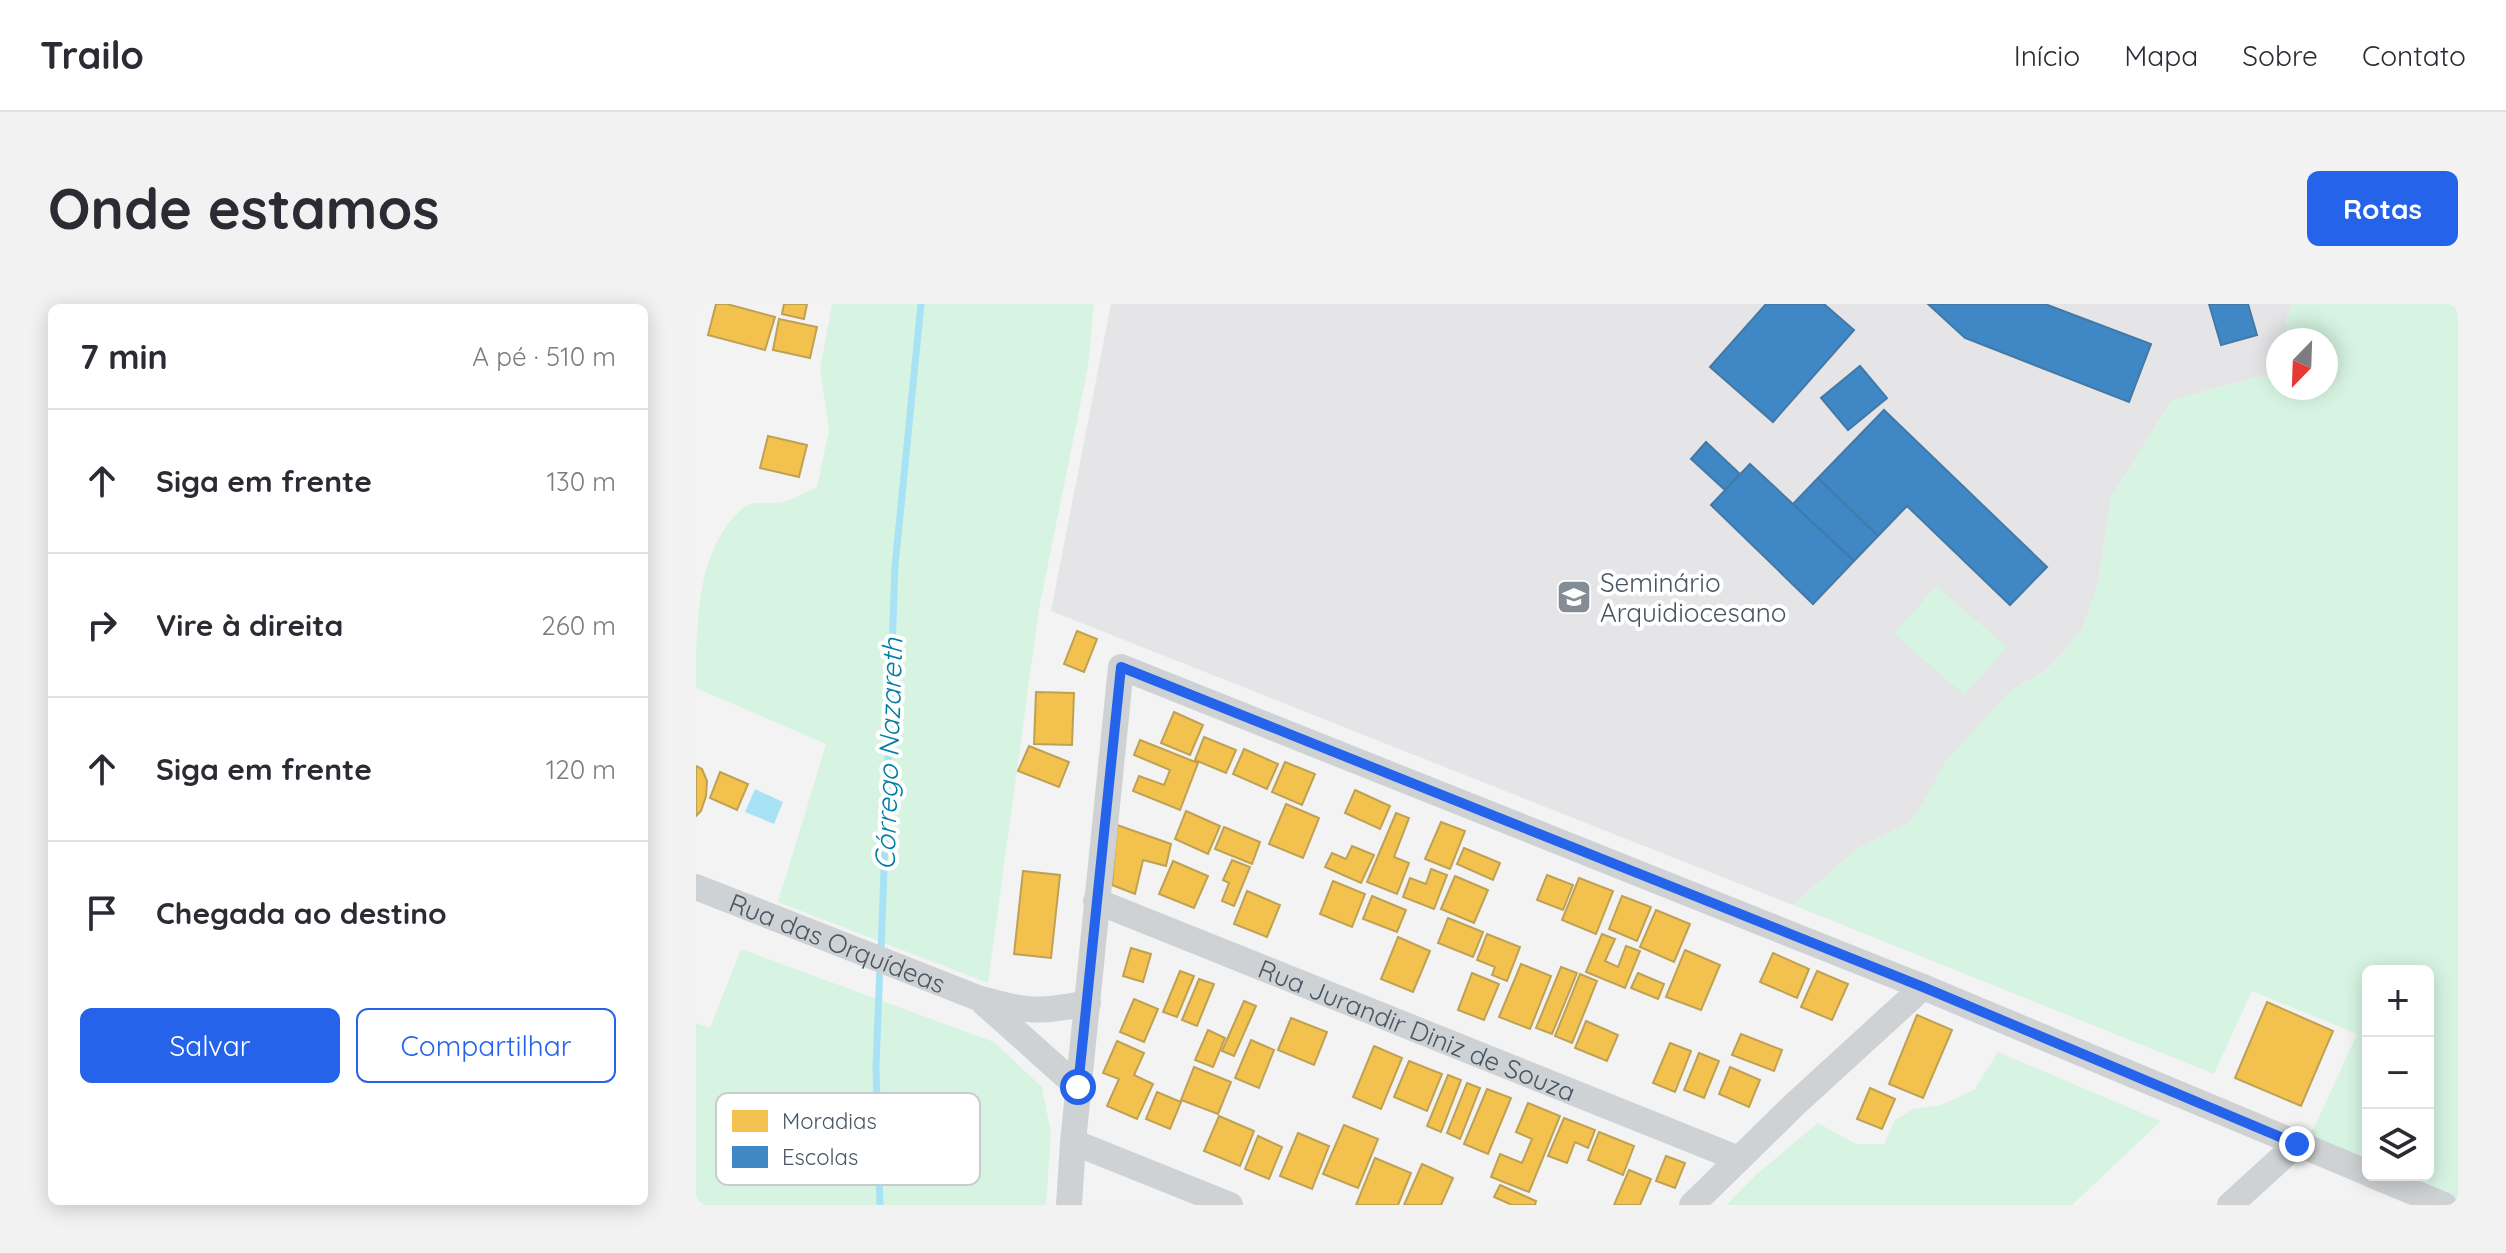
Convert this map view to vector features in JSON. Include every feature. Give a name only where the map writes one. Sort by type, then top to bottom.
[{"type":"street","points":[[1069,1205],[1121,667],[1923,987],[2362,1171]]},
{"type":"street","name":"Rua das Orquídeas","points":[[696,887],[978,998],[1015,1009],[1045,1012],[1088,1003]]},
{"type":"street","name":"Rua Jurandir Diniz de Souza","points":[[1096,901],[1739,1159]]},
{"type":"street","points":[[1692,1205],[1923,987]]},
{"type":"street","name":"Rua das Orquídeas","points":[[978,998],[1078,1087]]},
{"type":"street","points":[[1073,1142],[1230,1205]]},
{"type":"street","points":[[2230,1205],[2297,1144]]},
{"type":"street","points":[[2387,1181],[2444,1205]]},
{"type":"shaded area","name":"Seminário Arquidiocesano","points":[[1111,304],[2293,304],[2285,321],[2286,328],[2266,328],[2266,375],[2172,400],[2111,497],[2098,584],[2082,629],[2047,670],[2010,691],[1947,761],[1913,820],[1856,850],[1793,905],[1051,611]]},
{"type":"green space","points":[[832,304],[1094,304],[1088,367],[1039,609],[988,983],[778,902],[826,744],[696,688],[702,588],[717,542],[729,522],[746,506],[783,502],[817,487],[829,430],[820,369]]},
{"type":"green space","points":[[2293,304],[2458,304],[2458,1205],[2444,1205],[2386,1181],[2434,1181],[2434,965],[2362,965],[2362,1171],[2297,1144],[2314,1128],[2357,1034],[2252,991],[2214,1074],[1793,905],[1856,850],[1913,820],[1946,761],[2010,691],[2047,670],[2082,629],[2098,584],[2111,497],[2172,400],[2266,375],[2266,400],[2338,400],[2338,328],[2286,328],[2285,321]]},
{"type":"green space","points":[[1936,586],[2007,647],[1965,695],[1894,634]]},
{"type":"green space","points":[[741,949],[994,1042],[1042,1087],[1051,1133],[1046,1205],[696,1205],[696,1023],[710,1028]]},
{"type":"green space","points":[[1998,1052],[2161,1121],[2072,1205],[1726,1205],[1757,1174],[1818,1123],[1856,1144],[1884,1144],[1895,1120],[1913,1109],[1941,1105],[1974,1090]]},
{"type":"water","points":[[755,789],[783,802],[774,824],[745,812]]},
{"type":"building: Moradias","points":[[716,304],[775,317],[765,350],[708,335]]},
{"type":"building: Moradias","points":[[784,304],[807,304],[804,319],[782,314]]},
{"type":"building: Moradias","points":[[779,319],[817,327],[810,358],[773,350]]},
{"type":"building: Moradias","points":[[768,436],[807,445],[799,477],[760,468]]},
{"type":"building: Moradias","points":[[1077,631],[1097,639],[1084,672],[1064,664]]},
{"type":"building: Moradias","points":[[1036,692],[1074,693],[1072,745],[1034,744]]},
{"type":"building: Moradias","points":[[1174,712],[1203,725],[1190,755],[1161,743]]},
{"type":"building: Moradias","points":[[1204,737],[1236,750],[1226,773],[1195,760]]},
{"type":"building: Moradias","points":[[1140,740],[1198,763],[1180,810],[1133,791],[1139,776],[1164,785],[1170,770],[1134,755]]},
{"type":"building: Moradias","points":[[1029,746],[1069,762],[1059,787],[1018,771]]},
{"type":"building: Moradias","points":[[1244,749],[1278,764],[1267,789],[1233,774]]},
{"type":"building: Moradias","points":[[1285,762],[1315,774],[1302,805],[1272,792]]},
{"type":"building: Moradias","points":[[696,766],[702,769],[707,781],[706,796],[696,816]]},
{"type":"building: Moradias","points":[[720,772],[748,784],[737,810],[710,798]]},
{"type":"building: Moradias","points":[[1355,790],[1390,806],[1380,829],[1345,813]]},
{"type":"building: Moradias","points":[[1286,804],[1319,818],[1303,858],[1269,844]]},
{"type":"building: Moradias","points":[[1186,811],[1220,826],[1208,854],[1175,839]]},
{"type":"building: Moradias","points":[[1396,813],[1409,818],[1394,857],[1409,863],[1397,894],[1367,882]]},
{"type":"building: Moradias","points":[[1441,822],[1465,831],[1450,869],[1425,859]]},
{"type":"building: Moradias","points":[[1117,825],[1171,844],[1166,866],[1143,860],[1135,894],[1112,885]]},
{"type":"building: Moradias","points":[[1224,827],[1260,842],[1252,864],[1215,849]]},
{"type":"building: Moradias","points":[[1352,846],[1374,855],[1361,883],[1325,867],[1332,853],[1346,859]]},
{"type":"building: Moradias","points":[[1464,848],[1500,863],[1493,880],[1457,864]]},
{"type":"building: Moradias","points":[[1232,860],[1250,867],[1234,906],[1222,901],[1229,883],[1223,880]]},
{"type":"building: Moradias","points":[[1173,861],[1208,876],[1194,908],[1159,894]]},
{"type":"building: Moradias","points":[[1431,869],[1447,875],[1434,909],[1403,897],[1410,878],[1426,884]]},
{"type":"building: Moradias","points":[[1023,871],[1060,875],[1051,958],[1014,954]]},
{"type":"building: Moradias","points":[[1547,875],[1573,885],[1563,910],[1537,900]]},
{"type":"building: Moradias","points":[[1455,876],[1488,890],[1474,923],[1441,909]]},
{"type":"building: Moradias","points":[[1579,878],[1613,891],[1596,934],[1562,920]]},
{"type":"building: Moradias","points":[[1333,881],[1365,894],[1352,927],[1320,914]]},
{"type":"building: Moradias","points":[[1247,891],[1280,905],[1267,937],[1234,924]]},
{"type":"building: Moradias","points":[[1372,896],[1406,910],[1397,932],[1363,919]]},
{"type":"building: Moradias","points":[[1622,896],[1651,907],[1637,941],[1609,929]]},
{"type":"building: Moradias","points":[[1656,910],[1690,924],[1674,962],[1640,947]]},
{"type":"building: Moradias","points":[[1448,918],[1483,932],[1473,957],[1438,943]]},
{"type":"building: Moradias","points":[[1487,934],[1520,947],[1507,981],[1492,975],[1495,967],[1477,960]]},
{"type":"building: Moradias","points":[[1602,934],[1615,939],[1605,961],[1618,967],[1626,946],[1640,951],[1625,988],[1586,972]]},
{"type":"building: Moradias","points":[[1398,937],[1430,951],[1413,992],[1381,979]]},
{"type":"building: Moradias","points":[[1131,948],[1151,954],[1143,982],[1123,976]]},
{"type":"building: Moradias","points":[[1685,950],[1720,965],[1701,1010],[1666,997]]},
{"type":"building: Moradias","points":[[1773,953],[1809,969],[1797,998],[1760,982]]},
{"type":"building: Moradias","points":[[1521,964],[1551,976],[1530,1029],[1499,1017]]},
{"type":"building: Moradias","points":[[1561,967],[1577,973],[1552,1034],[1536,1028]]},
{"type":"building: Moradias","points":[[1180,971],[1194,976],[1177,1017],[1163,1012]]},
{"type":"building: Moradias","points":[[1817,971],[1848,984],[1832,1020],[1801,1007]]},
{"type":"building: Moradias","points":[[1472,973],[1499,984],[1484,1020],[1458,1010]]},
{"type":"building: Moradias","points":[[1638,973],[1664,984],[1658,999],[1631,988]]},
{"type":"building: Moradias","points":[[1580,974],[1597,981],[1572,1043],[1555,1036]]},
{"type":"building: Moradias","points":[[1199,979],[1214,984],[1197,1026],[1182,1020]]},
{"type":"building: Moradias","points":[[1134,999],[1158,1009],[1144,1042],[1120,1032]]},
{"type":"building: Moradias","points":[[1244,1001],[1256,1006],[1234,1056],[1222,1051]]},
{"type":"building: Moradias","points":[[2267,1002],[2333,1031],[2301,1106],[2235,1078]]},
{"type":"building: Moradias","points":[[1917,1015],[1952,1030],[1923,1098],[1889,1084]]},
{"type":"building: Moradias","points":[[1291,1018],[1327,1032],[1314,1065],[1278,1050]]},
{"type":"building: Moradias","points":[[1586,1021],[1618,1035],[1607,1061],[1575,1048]]},
{"type":"building: Moradias","points":[[1208,1030],[1225,1038],[1213,1067],[1195,1060]]},
{"type":"building: Moradias","points":[[1741,1034],[1782,1050],[1774,1071],[1732,1055]]},
{"type":"building: Moradias","points":[[1251,1040],[1274,1050],[1259,1088],[1235,1078]]},
{"type":"building: Moradias","points":[[1117,1041],[1144,1053],[1134,1075],[1153,1084],[1137,1119],[1107,1106],[1119,1079],[1103,1073]]},
{"type":"building: Moradias","points":[[1670,1043],[1691,1051],[1675,1092],[1653,1083]]},
{"type":"building: Moradias","points":[[1374,1046],[1402,1058],[1381,1109],[1353,1097]]},
{"type":"building: Moradias","points":[[1699,1053],[1719,1061],[1704,1098],[1684,1090]]},
{"type":"building: Moradias","points":[[1409,1061],[1442,1074],[1427,1111],[1394,1097]]},
{"type":"building: Moradias","points":[[1194,1067],[1231,1082],[1218,1114],[1181,1100]]},
{"type":"building: Moradias","points":[[1730,1067],[1760,1080],[1749,1107],[1719,1094]]},
{"type":"building: Moradias","points":[[1448,1075],[1461,1080],[1441,1132],[1427,1126]]},
{"type":"building: Moradias","points":[[1467,1083],[1480,1088],[1460,1139],[1447,1133]]},
{"type":"building: Moradias","points":[[1870,1088],[1895,1099],[1882,1129],[1857,1119]]},
{"type":"building: Moradias","points":[[1487,1089],[1511,1098],[1488,1154],[1464,1144]]},
{"type":"building: Moradias","points":[[1157,1092],[1181,1102],[1170,1129],[1146,1119]]},
{"type":"building: Moradias","points":[[1528,1103],[1560,1116],[1529,1192],[1491,1177],[1500,1154],[1522,1163],[1532,1139],[1516,1132]]},
{"type":"building: Moradias","points":[[1219,1116],[1254,1131],[1240,1166],[1204,1151]]},
{"type":"building: Moradias","points":[[1564,1118],[1595,1130],[1588,1148],[1575,1142],[1567,1163],[1548,1156]]},
{"type":"building: Moradias","points":[[1344,1125],[1378,1139],[1358,1188],[1323,1174]]},
{"type":"building: Moradias","points":[[1599,1132],[1634,1146],[1623,1175],[1588,1160]]},
{"type":"building: Moradias","points":[[1298,1133],[1329,1146],[1312,1189],[1280,1176]]},
{"type":"building: Moradias","points":[[1258,1136],[1282,1147],[1269,1179],[1245,1169]]},
{"type":"building: Moradias","points":[[1666,1156],[1685,1163],[1675,1188],[1656,1181]]},
{"type":"building: Moradias","points":[[1375,1158],[1411,1173],[1398,1205],[1356,1205]]},
{"type":"building: Moradias","points":[[1422,1164],[1453,1178],[1441,1205],[1404,1205]]},
{"type":"building: Moradias","points":[[1629,1170],[1651,1179],[1640,1205],[1614,1205]]},
{"type":"building: Moradias","points":[[1500,1185],[1536,1201],[1535,1205],[1512,1205],[1494,1197]]},
{"type":"building: Escolas","points":[[1766,304],[1824,304],[1854,330],[1773,422],[1710,367]]},
{"type":"building: Escolas","points":[[1928,304],[2045,304],[2151,344],[2129,402],[1965,338]]},
{"type":"building: Escolas","points":[[2209,304],[2248,304],[2257,335],[2221,345]]},
{"type":"building: Escolas","points":[[1860,366],[1887,398],[1848,430],[1821,398]]},
{"type":"building: Escolas","points":[[1884,410],[2047,567],[2010,605],[1907,506],[1878,536],[1818,478]]},
{"type":"building: Escolas","points":[[1706,442],[1740,474],[1725,490],[1691,459]]},
{"type":"building: Escolas","points":[[1750,464],[1854,561],[1813,604],[1711,505]]},
{"type":"building: Escolas","points":[[1818,478],[1878,536],[1854,561],[1793,504]]},
{"type":"waterway","name":"Córrego Nazareth","points":[[881,952],[895,566],[921,304]]},
{"type":"waterway","name":"Córrego Nazareth","points":[[877,1093],[880,965]]},
{"type":"waterway","name":"Córrego Nazareth","points":[[879,1185],[880,1205]]},
{"type":"place","name":"Seminário Arquidiocesano","points":[[1574,597]]},
{"type":"route","points":[[1078,1087],[1121,667],[1923,987],[2297,1144]]}]
